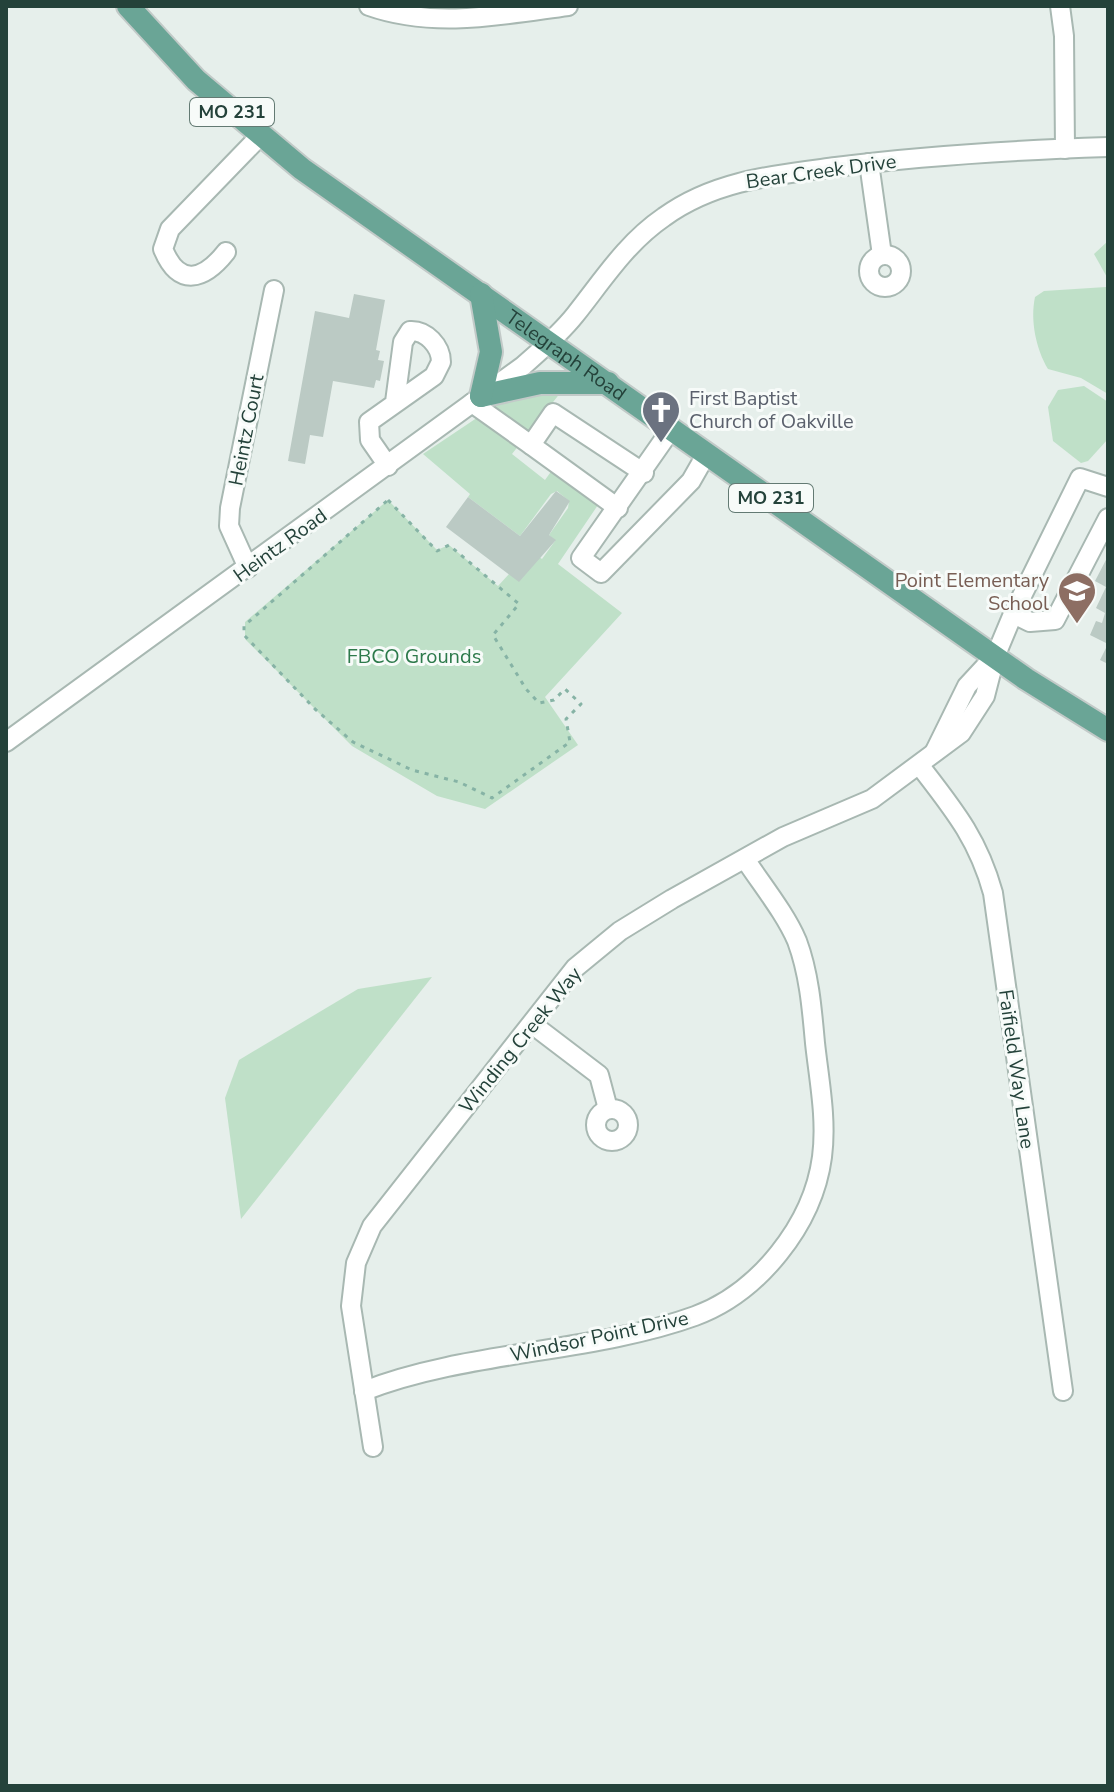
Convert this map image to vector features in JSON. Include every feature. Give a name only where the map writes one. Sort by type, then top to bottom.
[{"type":"main road","name":"Telegraph Road","points":[[128,6],[196,80],[260,136],[995,657],[1108,730]]},
{"type":"main road","points":[[476,400],[491,352],[481,294]]},
{"type":"main road","points":[[476,400],[540,383],[608,383]]},
{"type":"street","points":[[369,6],[399,15],[452,21],[568,6]]},
{"type":"street","points":[[1060,6],[1064,36],[1065,149]]},
{"type":"street","points":[[226,252],[213,269],[200,276],[188,276],[176,271],[163,249],[170,229],[260,136]]},
{"type":"street","name":"Bear Creek Drive","points":[[550,342],[624,251],[665,216],[692,200],[731,184],[760,177],[937,155],[1108,147]]},
{"type":"street","points":[[869,163],[882,255]]},
{"type":"street","name":"Heintz Court","points":[[248,568],[229,526],[230,508],[274,290]]},
{"type":"street","name":"Heintz Road","points":[[6,742],[388,466],[550,342]]},
{"type":"street","points":[[476,400],[531,445],[618,508]]},
{"type":"street","points":[[388,466],[370,440],[368,430],[375,415],[395,402]]},
{"type":"street","points":[[531,445],[553,413],[644,473]]},
{"type":"street","points":[[672,428],[644,473],[581,558],[601,573],[691,481],[707,453]]},
{"type":"street","points":[[995,657],[1080,478],[1108,487]]},
{"type":"street","points":[[1013,614],[1030,622],[1055,620],[1108,518]]},
{"type":"street","name":"Winding Creek Way","points":[[373,1447],[351,1306],[356,1263],[372,1226],[575,968],[620,931],[808,824],[872,799],[920,766],[935,751],[967,686],[995,657]]},
{"type":"street","name":"Faifield Way Lane","points":[[920,766],[967,827],[983,857],[993,893],[1063,1391]]},
{"type":"street","name":"Windsor Point Drive","points":[[364,1391],[454,1368],[676,1322],[720,1303],[768,1268],[806,1205],[822,1160],[824,1117],[810,995],[796,941],[745,859]]},
{"type":"street","points":[[532,1024],[599,1075],[608,1109]]},
{"type":"path","points":[[388,500],[437,551],[449,545],[509,593],[519,604],[493,635],[503,655],[539,703],[554,700],[565,689],[581,704],[566,719],[570,742],[492,798],[459,782],[412,770],[353,742],[315,709],[244,635],[244,626],[388,500]]},
{"type":"green space","points":[[1108,241],[1108,279],[1094,254]]},
{"type":"green space","points":[[1106,287],[1108,394],[1081,378],[1048,369],[1037,343],[1033,315],[1035,297],[1044,291]]},
{"type":"green space","points":[[1084,386],[1108,402],[1108,439],[1088,461],[1081,463],[1053,441],[1048,407],[1058,390]]},
{"type":"green space","name":"FBCO Grounds","points":[[561,392],[512,454],[545,480],[555,466],[600,502],[558,564],[622,613],[545,697],[578,745],[485,809],[437,796],[352,746],[245,639],[245,622],[388,500],[437,550],[449,545],[498,586],[509,574],[538,556],[542,559],[555,541],[549,535],[568,508],[569,501],[557,491],[551,494],[520,536],[468,497],[470,494],[423,454],[508,397]]},
{"type":"green space","points":[[432,977],[241,1219],[225,1098],[239,1060],[358,989]]},
{"type":"building","points":[[354,294],[385,300],[376,350],[380,351],[378,360],[384,361],[380,381],[376,380],[374,388],[333,381],[323,437],[310,435],[305,464],[288,461],[315,311],[349,318]]},
{"type":"building","points":[[556,491],[570,501],[549,535],[556,540],[519,582],[446,527],[468,497],[520,536]]},
{"type":"building","name":"Point Elementary School","points":[[1108,556],[1108,644],[1090,635],[1096,621],[1102,623],[1105,613],[1096,608],[1106,587],[1095,581]]},
{"type":"building","points":[[1108,644],[1108,664],[1100,660]]},
{"type":"place","name":"First Baptist Church of Oakville","points":[[661,444]]},
{"type":"place","name":"Point Elementary School","points":[[1077,625]]}]
